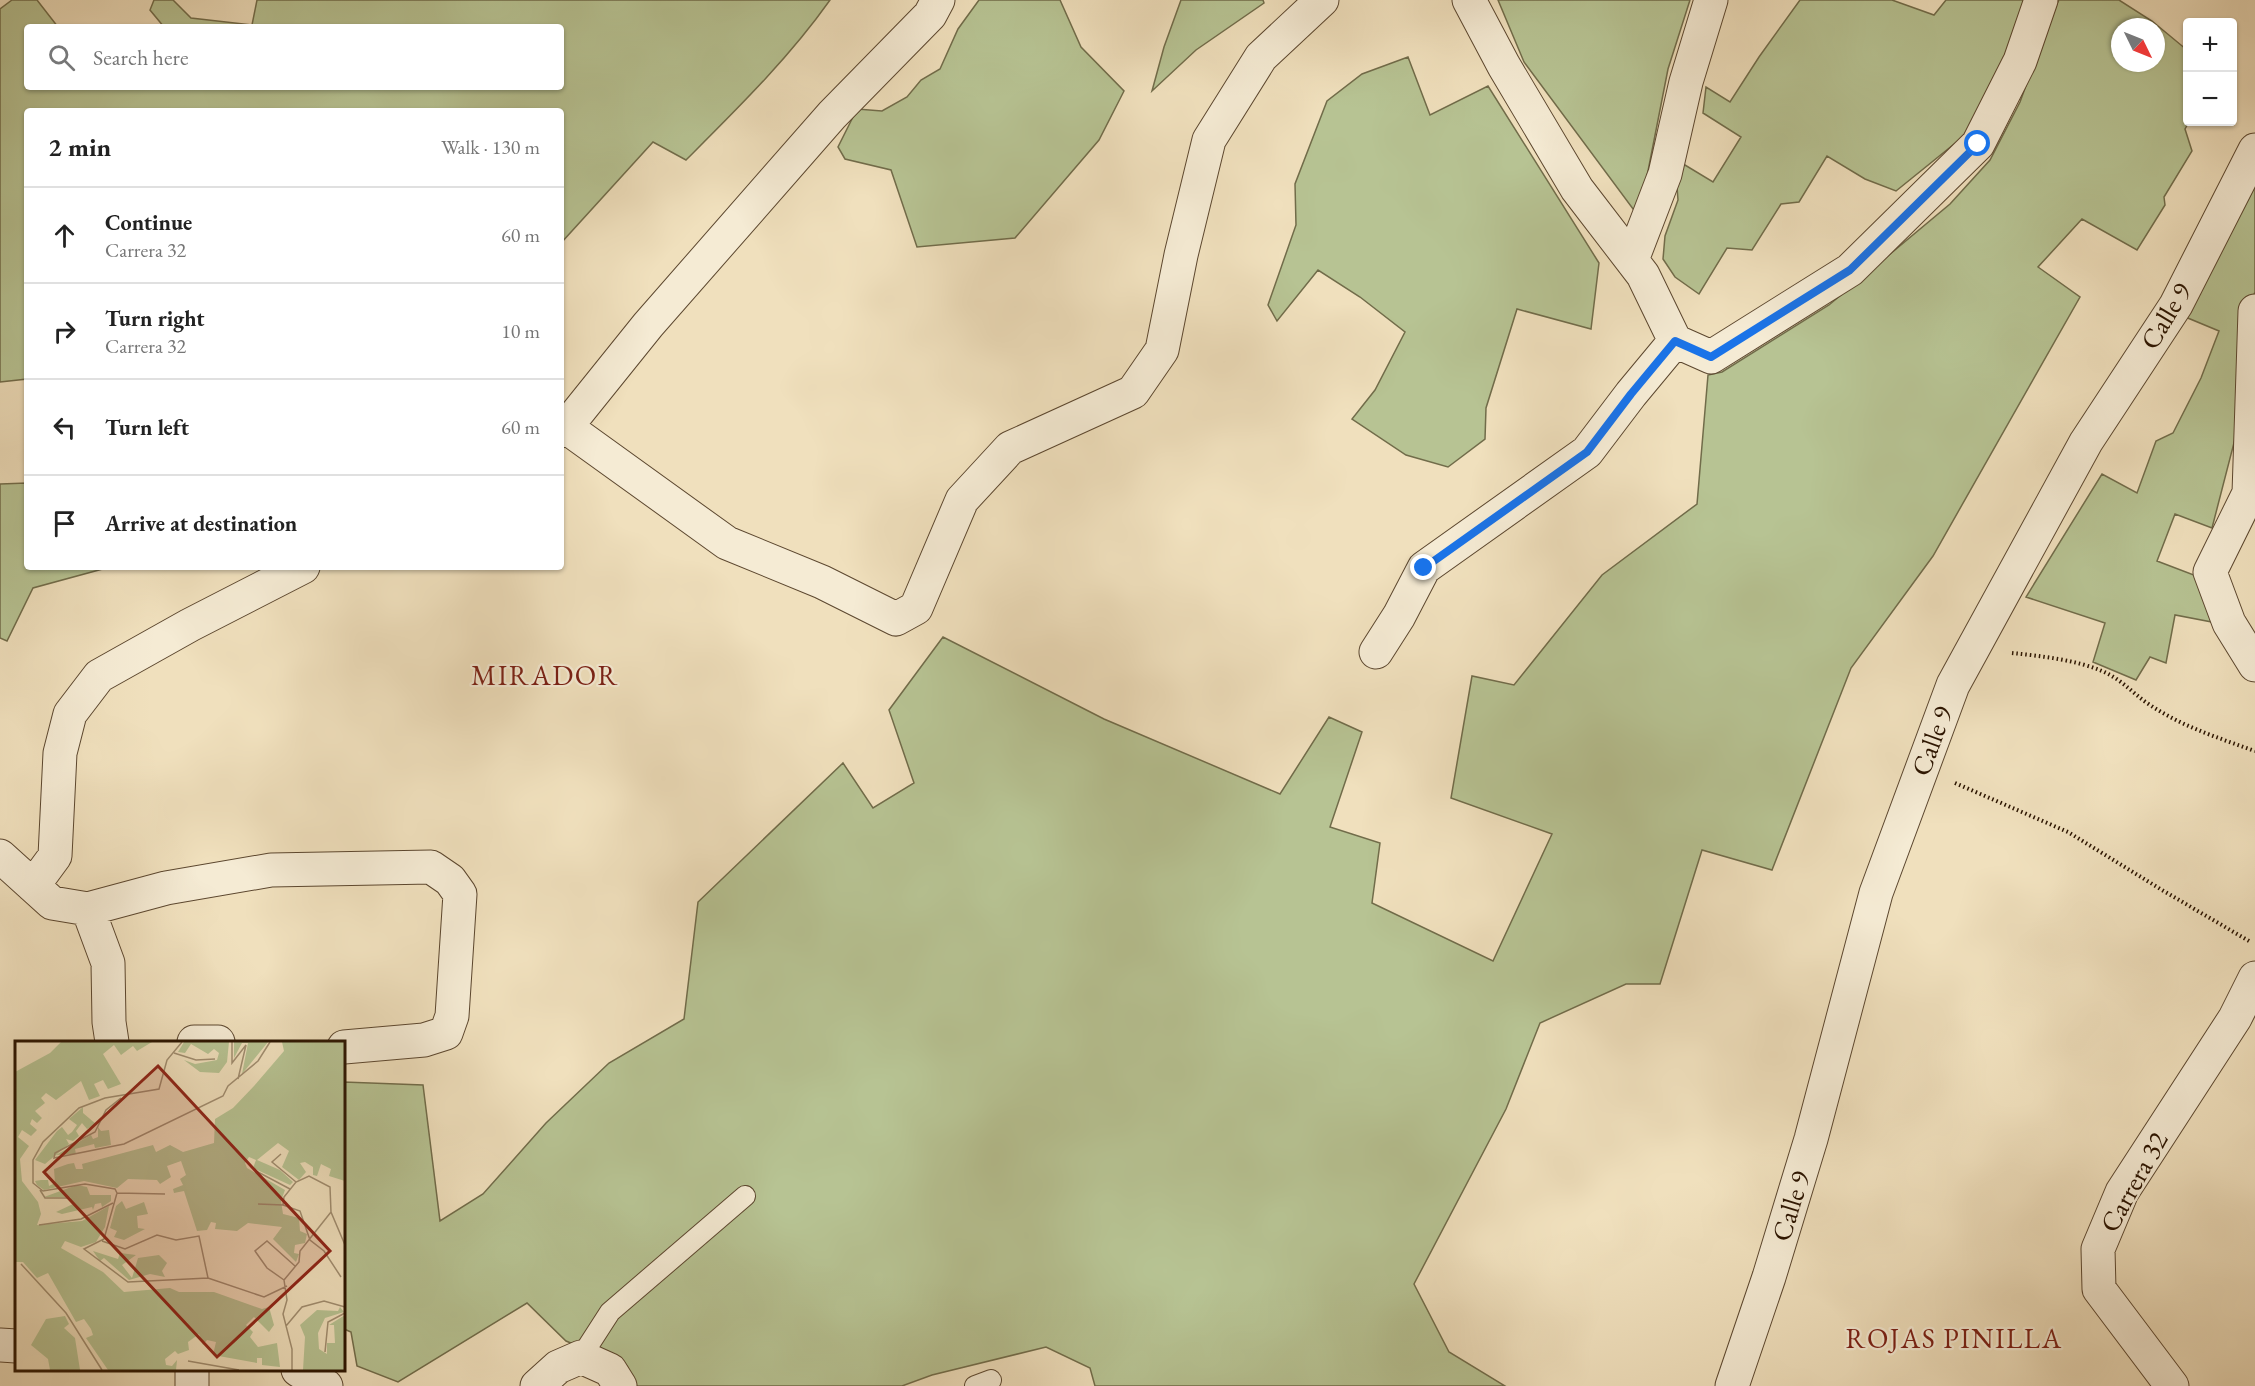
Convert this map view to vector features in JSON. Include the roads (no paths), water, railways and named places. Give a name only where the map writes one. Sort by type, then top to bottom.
[{"type":"street","points":[[938,0],[930,15],[832,115],[648,325],[564,429],[727,543],[822,582],[896,619],[916,608],[962,500],[1010,448],[1132,392],[1162,350],[1181,255],[1209,140],[1261,57],[1322,0]]},
{"type":"street","points":[[1469,0],[1504,66],[1577,189],[1643,275],[1675,341],[1711,357],[1850,270],[1978,144],[2020,61],[2042,0]]},
{"type":"street","points":[[1632,260],[1665,174],[1686,82],[1712,0]]},
{"type":"street","name":"Calle 9","points":[[1732,1386],[1769,1277],[1811,1139],[1876,893],[1953,685],[2086,442],[2176,305],[2255,150]]},
{"type":"street","points":[[2255,311],[2249,493],[2210,572],[2229,623],[2255,665]]},
{"type":"street","points":[[1376,652],[1399,616],[1424,568],[1587,452],[1675,341]]},
{"type":"street","points":[[33,886],[55,856],[60,753],[70,714],[99,676],[190,625],[297,570]]},
{"type":"street","points":[[0,856],[52,903],[88,909],[166,888],[271,870],[430,867],[450,879],[460,894],[452,1016],[446,1033],[424,1040],[345,1047]]},
{"type":"street","points":[[88,909],[108,963],[109,1022],[112,1041]]},
{"type":"street","name":"Carrera 32","points":[[2172,1386],[2099,1289],[2098,1248],[2122,1192],[2235,1018],[2255,978]]},
{"type":"street","points":[[0,1345],[15,1346]]},
{"type":"street","points":[[537,1386],[558,1367],[581,1357],[610,1370],[620,1386]]},
{"type":"street","points":[[300,1371],[326,1386]]},
{"type":"lane","points":[[581,1357],[610,1312],[745,1196]]},
{"type":"district","name":"MIRADOR","points":[[545,675]]},
{"type":"district","name":"ROJAS PINILLA","points":[[1954,1338]]}]
